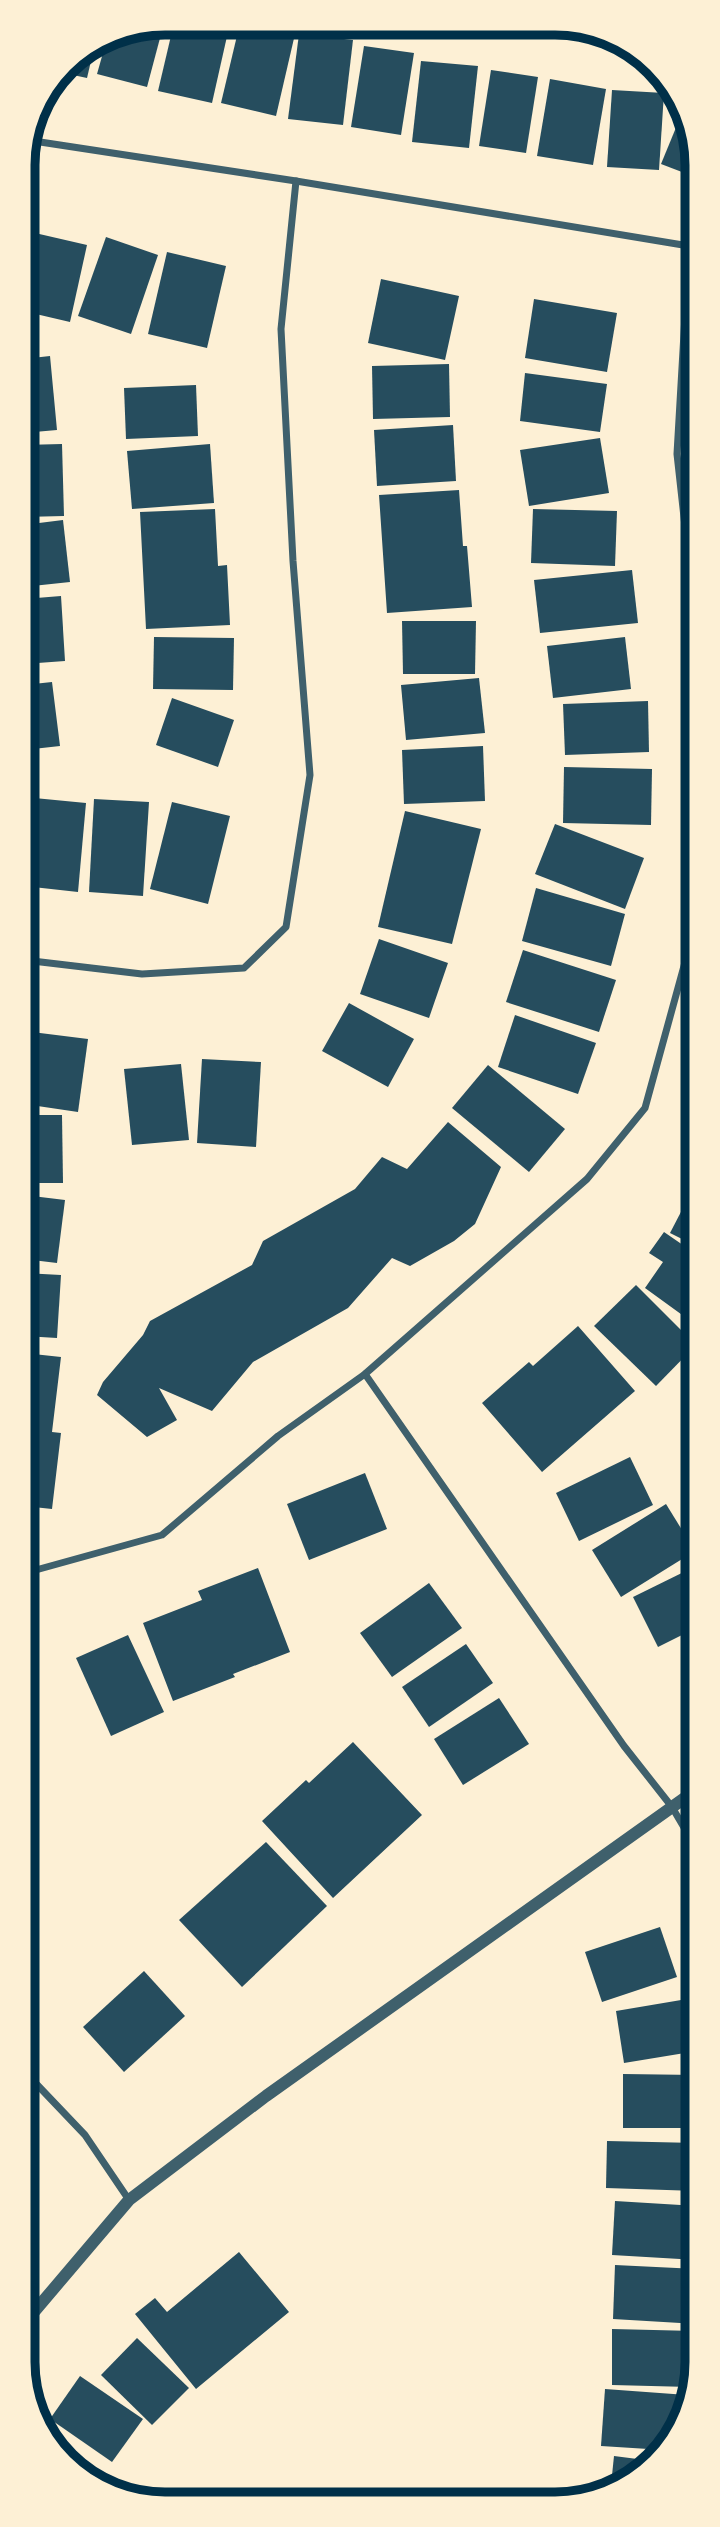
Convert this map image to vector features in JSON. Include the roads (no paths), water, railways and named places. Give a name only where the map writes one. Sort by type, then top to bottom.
[{"type":"street","points":[[37,142],[296,181],[685,246]]},
{"type":"street","points":[[35,961],[142,974],[244,968],[286,927],[310,775],[293,561],[281,329],[296,181]]},
{"type":"street","points":[[685,344],[677,454],[685,526]]},
{"type":"street","points":[[35,1570],[162,1535],[278,1436],[365,1374],[587,1179],[645,1108],[685,962]]},
{"type":"street","points":[[365,1374],[624,1746],[672,1807],[685,1829]]},
{"type":"street","points":[[35,2310],[129,2200],[266,2096],[685,1798]]},
{"type":"street","points":[[35,2082],[85,2135],[129,2200]]}]
